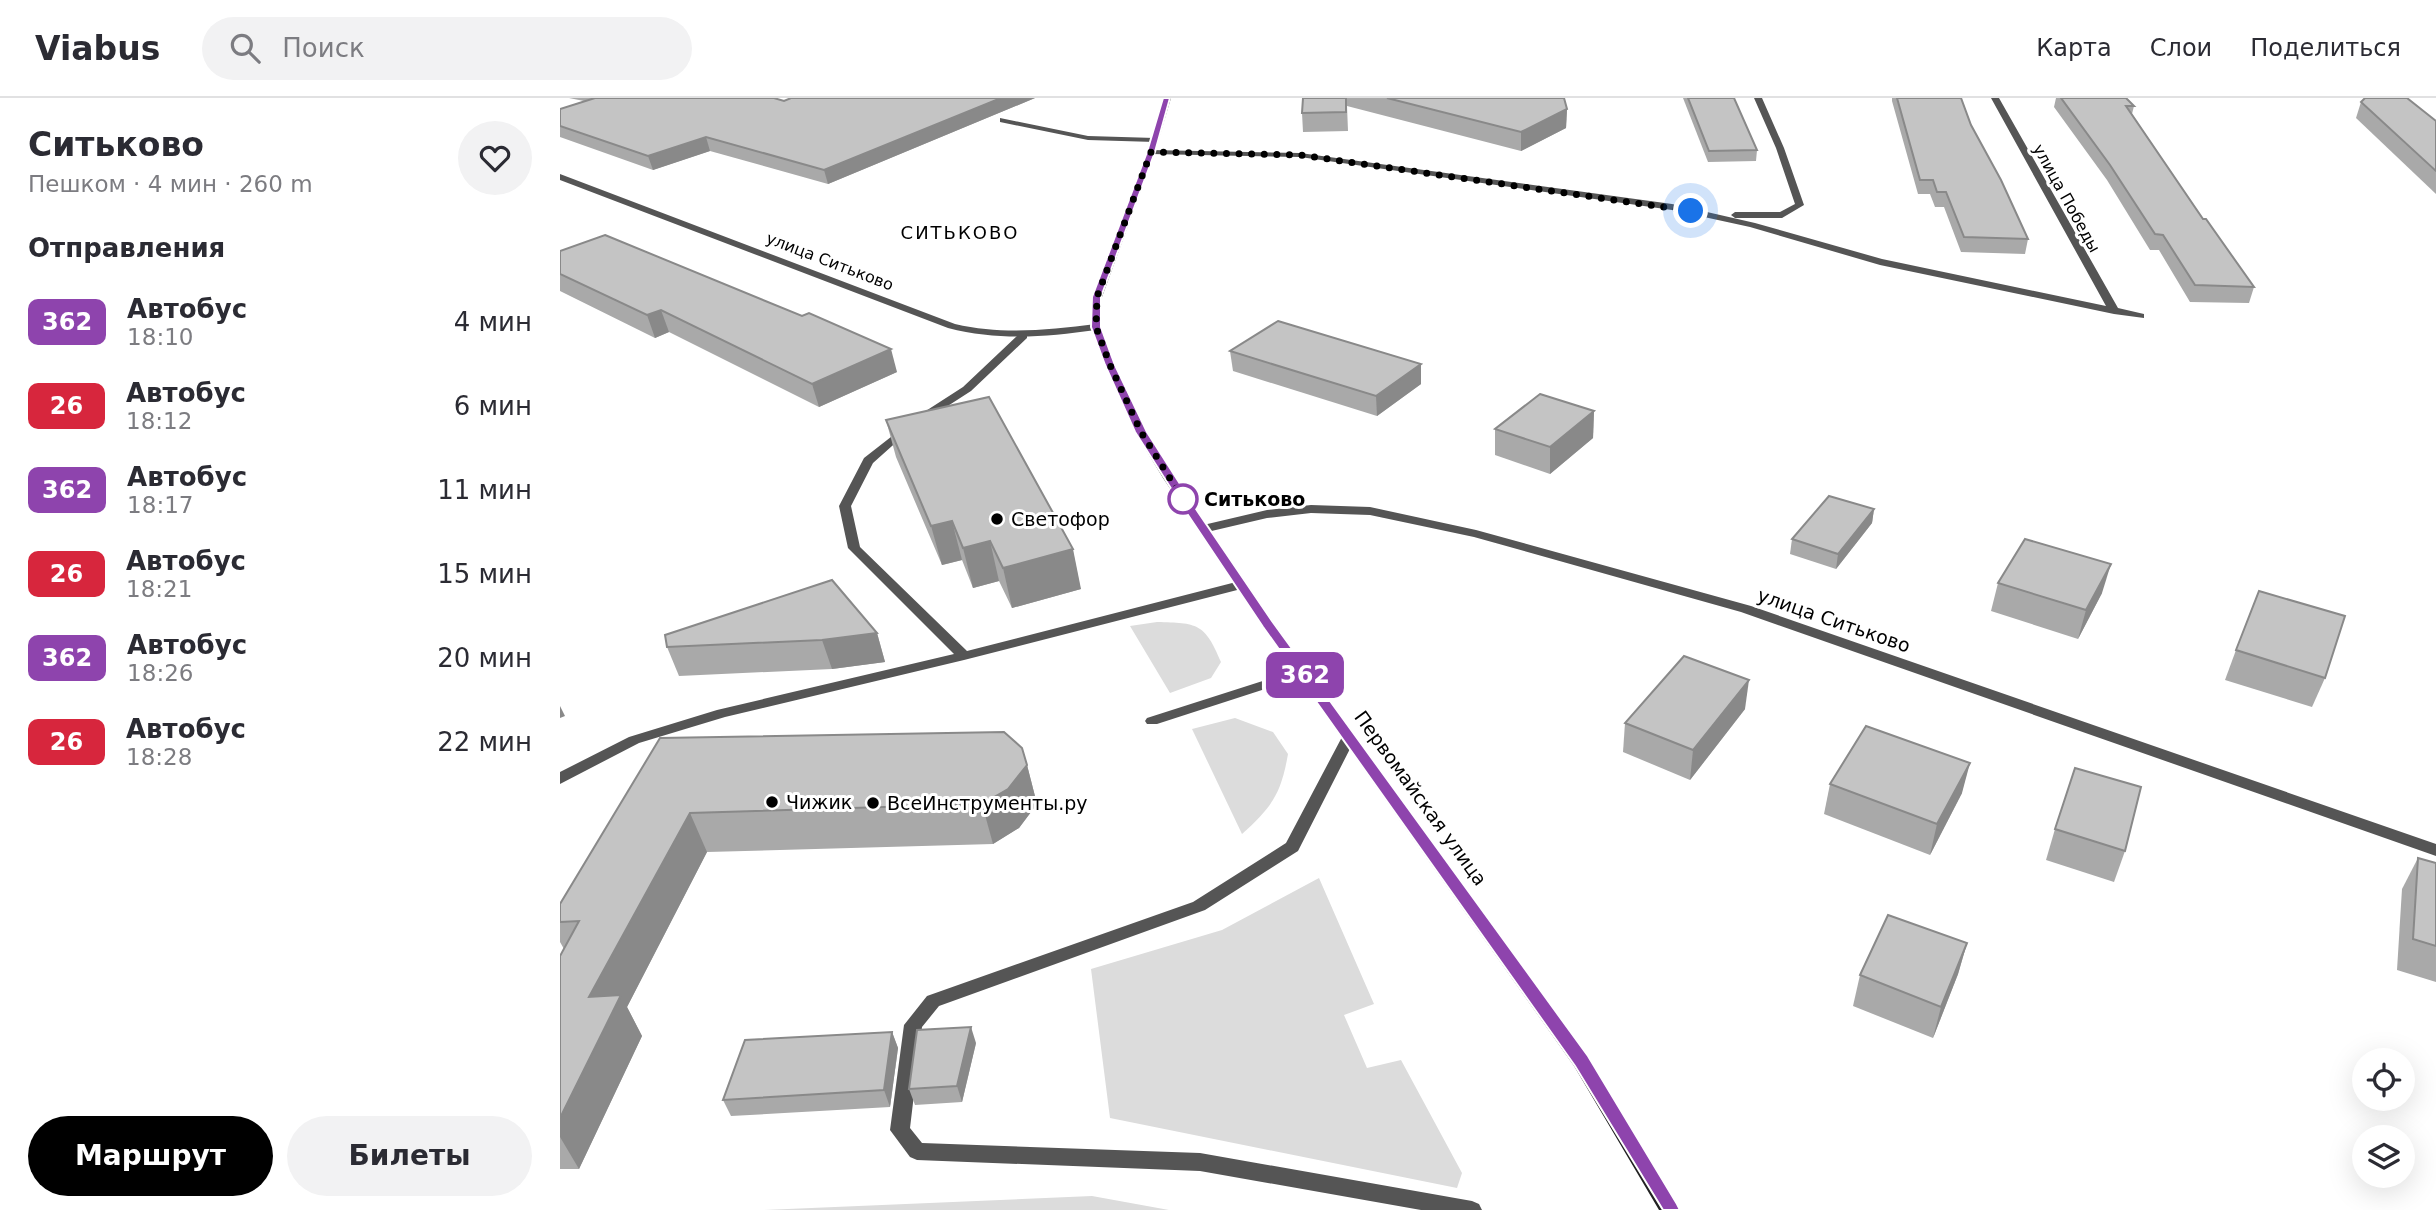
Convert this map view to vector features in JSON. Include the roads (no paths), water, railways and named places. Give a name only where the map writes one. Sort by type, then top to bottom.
[{"type":"main road","name":"Первомайская улица","points":[[1167,98],[1151,152],[1097,297],[1096,327],[1110,365],[1141,432],[1240,585],[1581,1061],[1670,1210]]},
{"type":"street","points":[[1709,214],[1782,215],[1800,205],[1780,148],[1758,98]]},
{"type":"street","name":"улица Победы","points":[[1995,98],[2114,311]]},
{"type":"street","points":[[1003,120],[1088,138],[1155,140]]},
{"type":"street","points":[[1151,152],[1300,155],[1594,195],[1709,214],[1880,262],[2140,316]]},
{"type":"street","name":"улица Ситьково","points":[[560,177],[952,326],[984,335],[1023,336],[1096,327]]},
{"type":"street","points":[[964,656],[855,548],[845,506],[868,461],[903,431],[967,389],[1023,336]]},
{"type":"street","name":"улица Ситьково","points":[[1203,529],[1267,514],[1311,509],[1370,511],[1476,534],[1746,609],[2436,850]]},
{"type":"street","points":[[560,779],[634,740],[684,724],[1240,585]]},
{"type":"street","points":[[1152,721],[1303,672]]},
{"type":"street","points":[[1349,737],[1292,847],[1199,906],[933,1001],[913,1025],[900,1130],[917,1151],[1200,1162],[1472,1210]]},
{"type":"place","name":"Ситьково","points":[[1183,499]]},
{"type":"place","name":"Светофор","points":[[997,519]]},
{"type":"place","name":"Чижик","points":[[772,802]]},
{"type":"place","name":"ВсеИнструменты.ру","points":[[873,803]]},
{"type":"district","name":"СИТЬКОВО","points":[[960,233]]}]
